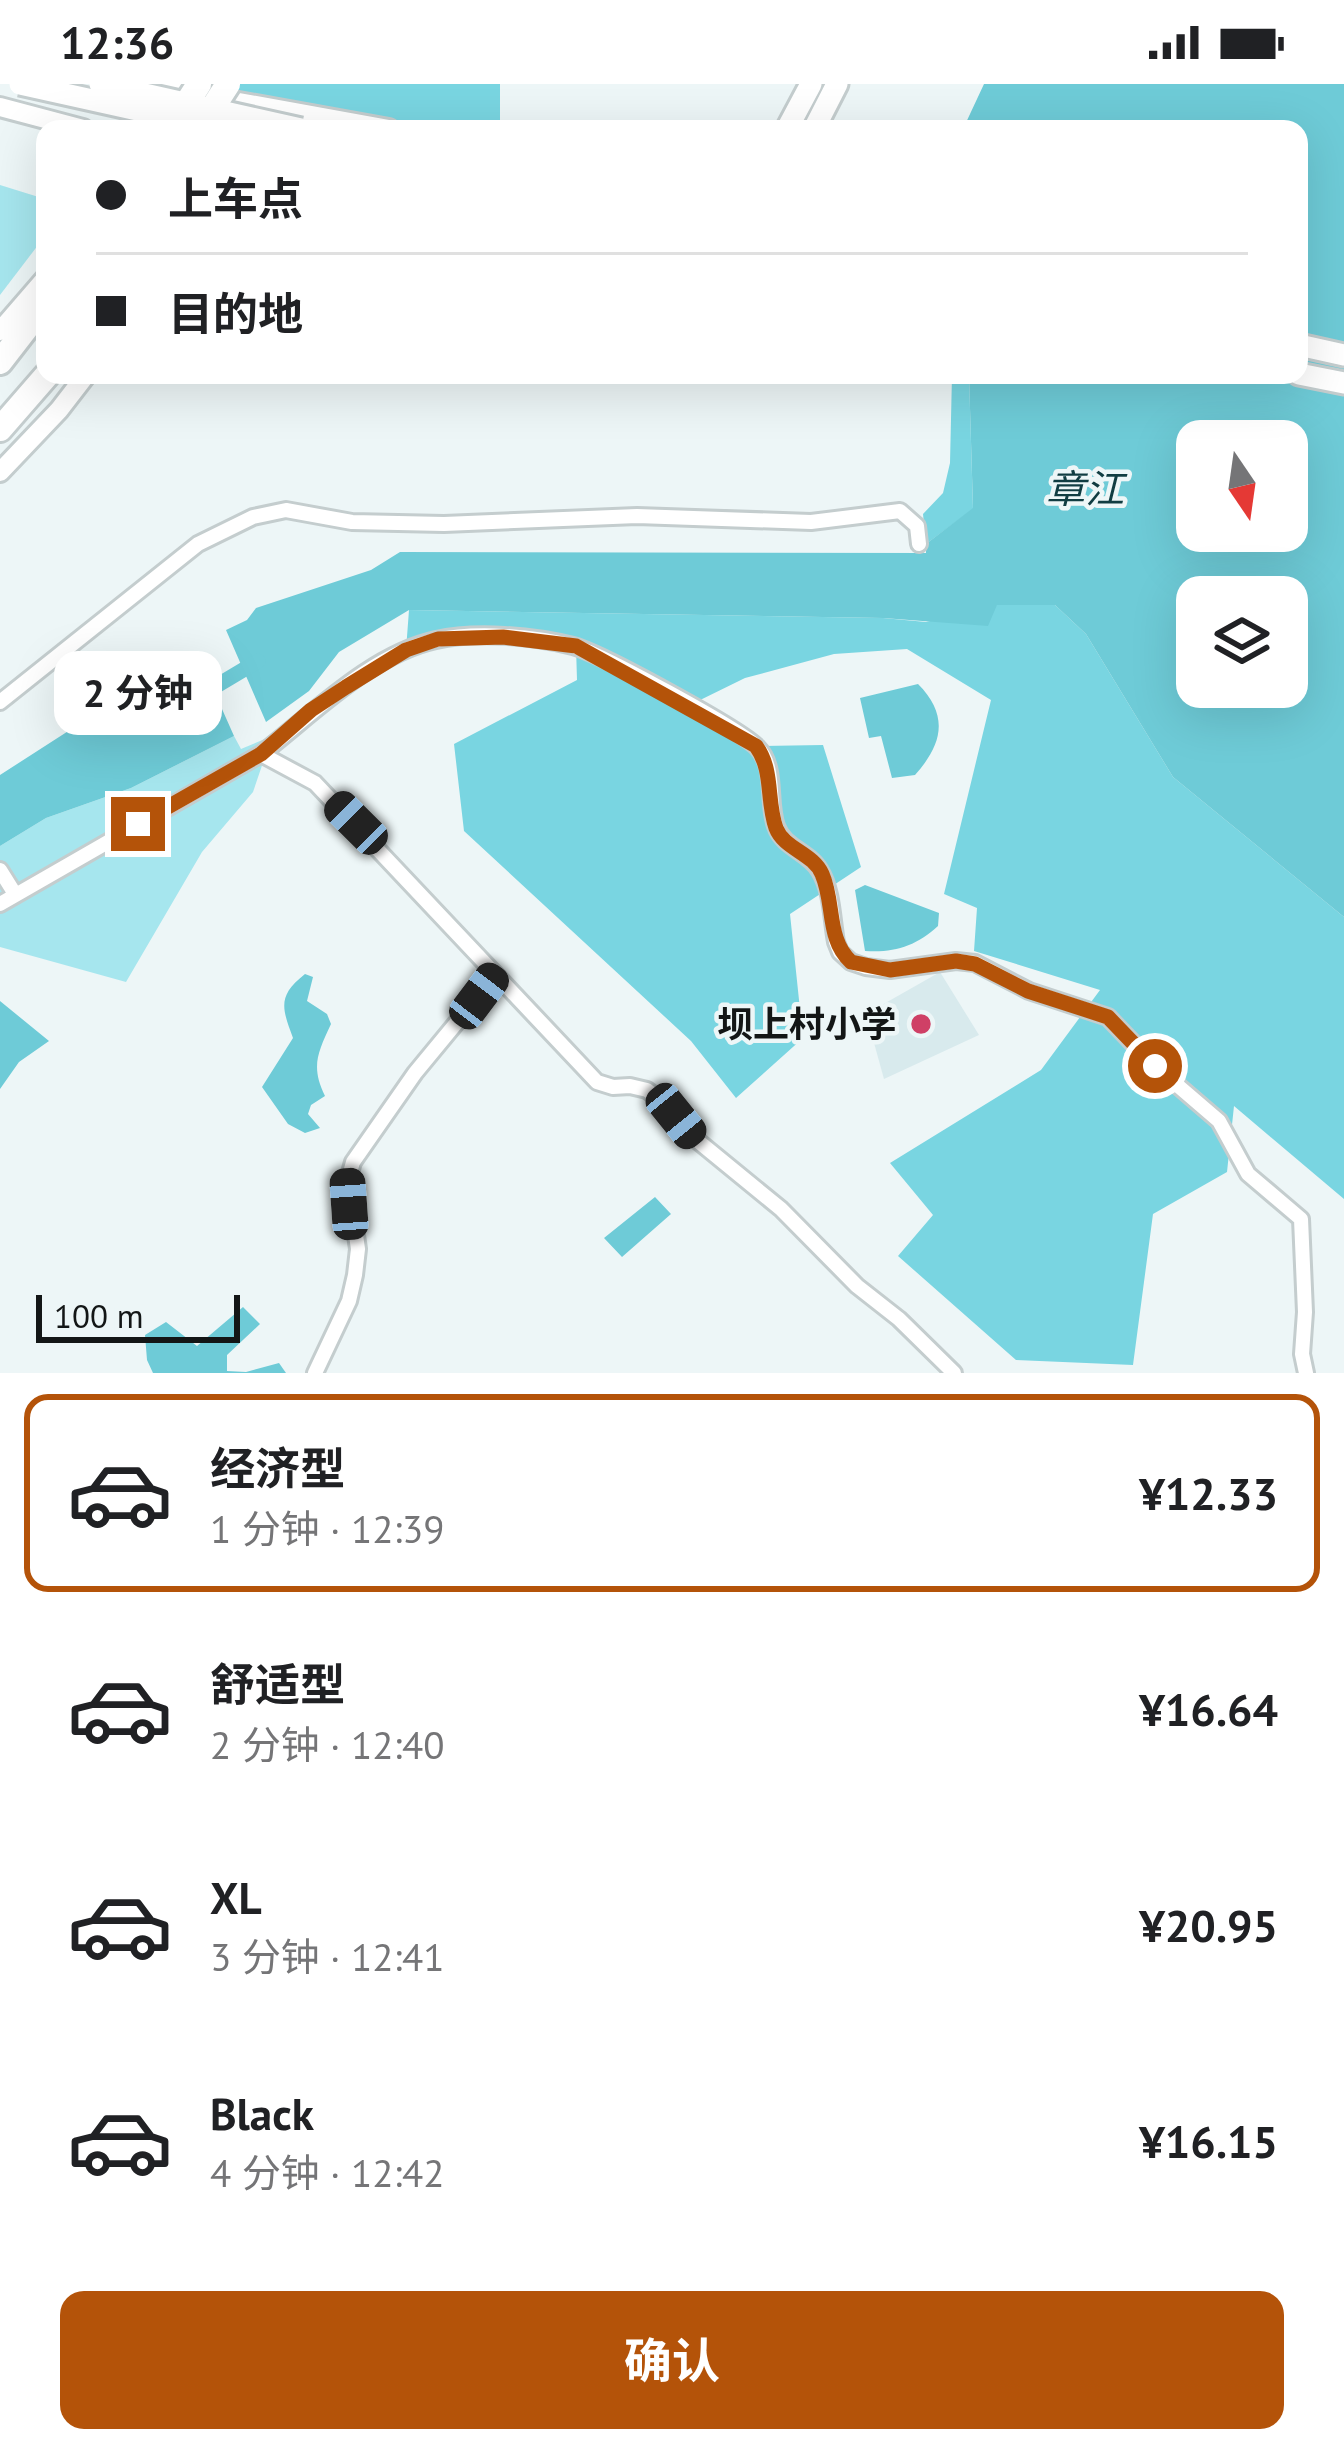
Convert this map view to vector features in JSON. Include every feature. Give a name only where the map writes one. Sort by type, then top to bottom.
[{"type":"highway","points":[[179,120],[212,88]]},
{"type":"highway","points":[[198,120],[212,88]]},
{"type":"highway","points":[[0,362],[36,316]]},
{"type":"highway","points":[[0,380],[36,337]]},
{"type":"highway","points":[[0,409],[36,367]]},
{"type":"highway","points":[[0,429],[39,384]]},
{"type":"main road","points":[[20,84],[183,120]]},
{"type":"main road","points":[[100,84],[261,120]]},
{"type":"main road","points":[[793,120],[811,84]]},
{"type":"main road","points":[[819,120],[837,84]]},
{"type":"main road","points":[[1308,347],[1344,355]]},
{"type":"main road","points":[[1308,376],[1344,383]]},
{"type":"street","points":[[139,120],[152,85],[212,88],[350,120]]},
{"type":"street","points":[[0,107],[49,120]]},
{"type":"street","points":[[0,331],[36,289]]},
{"type":"street","points":[[0,472],[79,384]]},
{"type":"street","points":[[0,702],[198,544],[253,517],[286,510],[352,522],[444,524],[637,516],[811,522],[900,511],[917,526],[919,544]]},
{"type":"street","points":[[0,904],[261,754],[328,698],[406,650],[438,639],[503,637],[576,646],[756,746],[765,758],[775,825],[781,837],[820,868],[836,942],[851,962],[890,970],[956,961],[975,964],[1028,991],[1108,1017],[1155,1066],[1219,1121],[1248,1174],[1293,1208],[1300,1219],[1306,1373]]},
{"type":"street","points":[[261,754],[316,783],[597,1082],[647,1090],[660,1100],[693,1137],[781,1209],[953,1373]]},
{"type":"street","points":[[0,870],[15,894]]},
{"type":"street","points":[[315,1373],[349,1301],[355,1275],[358,1249],[348,1180],[353,1162],[415,1072],[494,976]]},
{"type":"shaded area","points":[[125,84],[500,84],[500,120],[143,120]]},
{"type":"shaded area","points":[[0,185],[36,196],[36,248],[0,295]]},
{"type":"shaded area","points":[[952,384],[969,384],[973,509],[926,544],[923,514],[943,493],[950,463]]},
{"type":"shaded area","points":[[997,605],[1055,605],[1086,634],[1173,777],[1344,917],[1344,1199],[1234,1106],[1227,1172],[1153,1214],[1133,1365],[1016,1360],[898,1256],[933,1215],[890,1163],[1041,1070],[1100,990],[974,951],[977,908],[944,894],[991,700],[907,649],[834,654],[745,678],[690,705],[756,746],[823,745],[861,867],[790,914],[803,1038],[736,1098],[691,1041],[464,831],[454,744],[577,680],[576,647],[503,637],[406,650],[409,610],[926,622]]},
{"type":"shaded area","points":[[234,736],[241,749],[272,736],[253,792],[202,852],[126,982],[0,947],[0,846],[46,818],[131,788]]},
{"type":"shaded area","name":"坝上村小学","points":[[940,972],[979,1035],[884,1079],[866,1014]]},
{"type":"water","name":"章江","points":[[984,84],[1344,84],[1344,917],[1173,777],[1086,634],[1055,605],[997,605],[988,626],[883,618],[409,610],[339,652],[309,691],[266,722],[226,630],[247,620],[256,608],[371,570],[400,552],[926,553],[926,544],[973,508],[969,384],[1308,384],[1308,120],[967,120]]},
{"type":"water","points":[[154,668],[172,709],[214,691],[234,736],[131,788],[46,818],[0,846],[0,775]]},
{"type":"water","points":[[918,684],[935,707],[936,741],[915,775],[892,778],[881,736],[869,738],[860,698]]},
{"type":"water","points":[[865,885],[939,913],[938,926],[905,947],[865,951],[855,890]]},
{"type":"water","points":[[305,974],[313,977],[307,1001],[327,1014],[331,1024],[318,1060],[325,1096],[311,1105],[308,1114],[320,1128],[305,1133],[288,1124],[262,1087],[293,1038],[284,1003]]},
{"type":"water","points":[[0,1001],[49,1041],[19,1062],[0,1089]]},
{"type":"water","points":[[655,1197],[671,1214],[622,1257],[604,1238]]},
{"type":"water","points":[[243,1307],[260,1324],[227,1355],[227,1371],[246,1372],[279,1363],[286,1373],[153,1373],[145,1335],[166,1322],[197,1346]]},
{"type":"waterway","points":[[176,710],[258,661]]},
{"type":"place","name":"坝上村小学","points":[[921,1024]]},
{"type":"route","points":[[138,824],[261,754],[311,710],[406,650],[438,639],[503,637],[576,646],[756,746],[765,758],[775,825],[781,837],[820,868],[836,942],[851,962],[890,970],[956,961],[975,964],[1028,991],[1108,1017],[1155,1066]]}]
